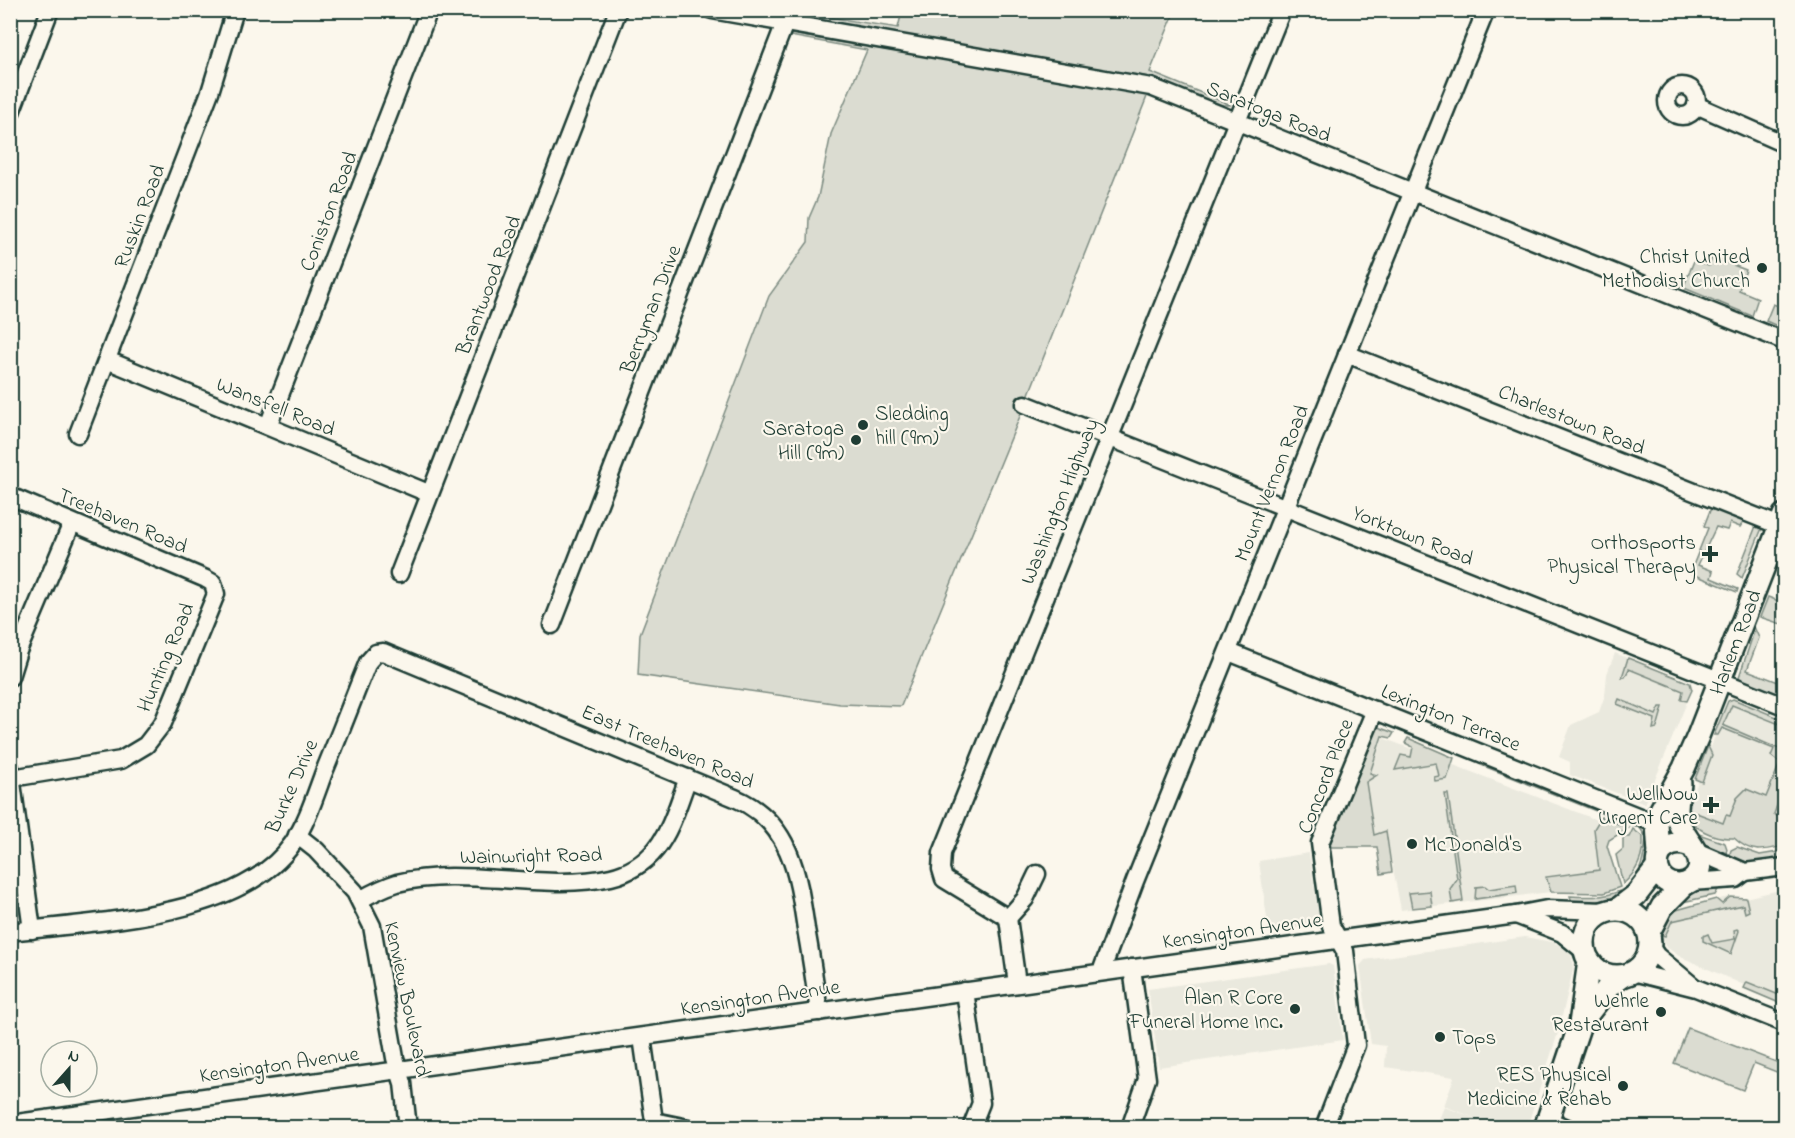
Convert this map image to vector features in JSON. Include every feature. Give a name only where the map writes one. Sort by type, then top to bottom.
[{"type":"main road","name":"Harlem Road","points":[[1658,861],[1657,824],[1662,807],[1684,768],[1782,521]]},
{"type":"main road","name":"Harlem Road","points":[[1684,768],[1677,811],[1680,827],[1693,848]]},
{"type":"main road","points":[[1553,1125],[1580,1024],[1586,956],[1585,932],[1596,916],[1636,895],[1669,844],[1676,842],[1693,848],[1700,864],[1696,877],[1662,907],[1650,939],[1645,962],[1610,985],[1580,1024]]},
{"type":"main road","points":[[1658,861],[1664,880],[1670,884],[1687,884]]},
{"type":"main road","points":[[1611,910],[1631,912],[1642,920],[1650,939]]},
{"type":"main road","points":[[1586,956],[1603,973],[1627,974]]},
{"type":"street","points":[[10,115],[50,10]]},
{"type":"street","name":"Ruskin Road","points":[[78,434],[210,92],[235,10]]},
{"type":"street","name":"Coniston Road","points":[[268,426],[429,10]]},
{"type":"street","name":"Brantwood Road","points":[[399,574],[428,493],[474,384],[618,10]]},
{"type":"street","name":"Saratoga Road","points":[[712,10],[788,17],[1151,87],[1785,341]]},
{"type":"street","name":"Washington Highway","points":[[1008,918],[944,879],[940,861],[1282,10]]},
{"type":"street","name":"Mount Vernon Road","points":[[1101,972],[1135,881],[1486,10]]},
{"type":"street","name":"Berryman Drive","points":[[552,625],[788,17]]},
{"type":"street","points":[[1696,105],[1785,144]]},
{"type":"street","name":"Charlestown Road","points":[[1347,354],[1782,521]]},
{"type":"street","name":"Wansfell Road","points":[[107,360],[428,493]]},
{"type":"street","name":"Yorktown Road","points":[[1025,404],[1785,706]]},
{"type":"street","name":"Treehaven Road","points":[[10,496],[206,579],[215,587]]},
{"type":"street","points":[[10,677],[18,651],[72,523]]},
{"type":"street","name":"Hunting Road","points":[[11,773],[121,760],[146,745],[163,723],[216,594],[215,587]]},
{"type":"street","name":"Lexington Terrace","points":[[1229,652],[1657,824]]},
{"type":"street","name":"Burke Drive","points":[[10,932],[178,910],[216,898],[254,879],[286,851],[297,835],[368,662],[376,653],[389,654],[493,698]]},
{"type":"street","name":"East Treehaven Road","points":[[493,698],[744,801],[767,818],[783,838],[795,862],[819,1011]]},
{"type":"street","name":"Concord Place","points":[[1324,1128],[1356,1045],[1345,951],[1331,926],[1320,843],[1375,710]]},
{"type":"street","points":[[11,773],[32,930]]},
{"type":"street","name":"Wainwright Road","points":[[360,900],[398,883],[427,879],[572,881],[611,878],[637,867],[657,848],[688,778]]},
{"type":"street","name":"Kenview Boulevard","points":[[297,835],[336,870],[360,900],[375,940],[403,1083],[408,1128]]},
{"type":"street","points":[[1693,848],[1745,872]]},
{"type":"street","points":[[1687,884],[1736,879],[1745,872],[1785,867]]},
{"type":"street","points":[[1017,984],[1008,918],[1026,899],[1037,874]]},
{"type":"street","name":"Kensington Avenue","points":[[10,1124],[1547,909],[1611,910]]},
{"type":"street","name":"Kensington Avenue","points":[[1516,915],[1562,933],[1586,956]]},
{"type":"street","points":[[1650,939],[1657,956],[1696,988]]},
{"type":"street","points":[[1130,1128],[1147,1079],[1132,968]]},
{"type":"street","points":[[1627,974],[1696,988],[1785,1023]]},
{"type":"street","points":[[964,991],[981,1103],[971,1128]]},
{"type":"street","points":[[642,1037],[650,1124],[688,1128]]},
{"type":"shaded area","points":[[902,11],[1175,11],[1150,72],[1231,105],[1220,105],[1144,76],[803,19],[800,16],[803,13],[898,28]]},
{"type":"shaded area","points":[[791,34],[1148,94],[1025,404],[901,706],[840,704],[638,675],[640,634],[769,296],[808,242],[809,218],[818,197],[831,134],[867,50],[790,36]]},
{"type":"shaded area","points":[[1712,257],[1746,270],[1739,290],[1758,298],[1752,316],[1672,283],[1673,279],[1685,283],[1694,261],[1709,266]]},
{"type":"shaded area","points":[[1773,304],[1784,308],[1784,329],[1766,321]]},
{"type":"shaded area","points":[[1711,508],[1744,521],[1740,527],[1730,523],[1727,530],[1716,527],[1698,565],[1713,571],[1711,578],[1738,589],[1737,592],[1690,573],[1708,528],[1704,526]]},
{"type":"shaded area","points":[[1756,526],[1762,528],[1742,578],[1737,574]]},
{"type":"shaded area","points":[[1768,597],[1784,603],[1784,625],[1760,617]]},
{"type":"shaded area","points":[[1755,629],[1759,638],[1747,670],[1781,683],[1783,687],[1778,695],[1738,680]]},
{"type":"shaded area","points":[[1615,653],[1690,683],[1692,690],[1645,804],[1570,775],[1570,762],[1559,757],[1571,725],[1599,712],[1605,695],[1607,674]]},
{"type":"shaded area","points":[[1628,658],[1690,683],[1692,690],[1687,701],[1681,700],[1683,691],[1629,669],[1625,677],[1622,677]]},
{"type":"shaded area","points":[[1619,699],[1656,715],[1660,707],[1663,707],[1657,728],[1653,729],[1655,719],[1617,704]]},
{"type":"shaded area","points":[[1729,699],[1784,722],[1784,818],[1776,813],[1766,800],[1730,827],[1687,811]]},
{"type":"shaded area","points":[[1733,699],[1784,720],[1784,726],[1732,705],[1723,725],[1784,751],[1784,785],[1774,814],[1784,820],[1784,846],[1763,850],[1751,849],[1734,838],[1719,837],[1705,832],[1698,828],[1688,816],[1686,809],[1723,823],[1726,815],[1730,816],[1737,798],[1746,789],[1766,797],[1780,763],[1771,756],[1774,749],[1722,728],[1718,735],[1714,735],[1728,701]]},
{"type":"shaded area","points":[[1378,727],[1394,733],[1391,738],[1382,736],[1370,773],[1377,775],[1366,782],[1374,835],[1386,831],[1392,872],[1381,874],[1377,847],[1331,847],[1330,842]]},
{"type":"shaded area","points":[[1383,738],[1597,820],[1594,829],[1599,870],[1546,877],[1551,892],[1401,910],[1386,831],[1374,835],[1367,781]]},
{"type":"shaded area","points":[[1408,738],[1454,758],[1447,779],[1435,781],[1434,777],[1439,776],[1436,763],[1395,770],[1401,755],[1411,757],[1413,747],[1405,743]]},
{"type":"shaded area","points":[[1708,746],[1712,755],[1702,782],[1695,779]]},
{"type":"shaded area","points":[[1483,763],[1635,823],[1636,827],[1481,765]]},
{"type":"shaded area","points":[[1445,794],[1448,794],[1463,901],[1452,903],[1450,889],[1457,879]]},
{"type":"shaded area","points":[[1601,817],[1629,828],[1609,840],[1607,846],[1620,887],[1604,893],[1551,892],[1546,877],[1599,870],[1594,829]]},
{"type":"shaded area","points":[[1642,827],[1653,839],[1645,876],[1614,901],[1572,902],[1570,896],[1602,896],[1615,893],[1634,880],[1644,855],[1646,837],[1640,828]]},
{"type":"shaded area","points":[[1633,829],[1643,837],[1641,857],[1636,869],[1623,884],[1616,855],[1623,849],[1623,837],[1629,837]]},
{"type":"shaded area","points":[[1693,832],[1725,843],[1727,849],[1725,856],[1704,848]]},
{"type":"shaded area","points":[[1737,847],[1760,855],[1784,851],[1784,860],[1749,863],[1729,857],[1731,850]]},
{"type":"shaded area","points":[[1309,853],[1320,924],[1269,933],[1259,861]]},
{"type":"shaded area","points":[[1516,885],[1517,893],[1475,899],[1476,887],[1485,886],[1489,889]]},
{"type":"shaded area","points":[[1719,888],[1715,895],[1673,904],[1691,889]]},
{"type":"shaded area","points":[[1784,889],[1784,1003],[1679,956],[1665,946],[1661,936],[1665,921],[1675,910],[1728,897],[1745,898]]},
{"type":"shaded area","points":[[1430,891],[1432,906],[1412,908],[1409,893]]},
{"type":"shaded area","points":[[1730,897],[1746,898],[1749,911],[1745,913],[1743,905],[1672,921],[1665,936],[1660,934],[1673,911],[1716,899],[1722,904]]},
{"type":"shaded area","points":[[1734,930],[1739,931],[1731,954],[1703,941],[1703,936],[1708,934],[1712,943],[1735,939]]},
{"type":"shaded area","points":[[1525,937],[1552,942],[1564,947],[1571,955],[1574,966],[1558,1033],[1527,1127],[1436,1127],[1444,1107],[1481,1120],[1444,1106],[1454,1077],[1385,1067],[1386,1046],[1371,1044],[1360,966],[1365,960]]},
{"type":"shaded area","points":[[1329,964],[1333,966],[1343,1040],[1159,1067],[1148,989]]},
{"type":"shaded area","points":[[1747,982],[1784,997],[1784,1005],[1744,988]]},
{"type":"shaded area","points":[[1688,1028],[1784,1065],[1784,1075],[1754,1063],[1743,1090],[1674,1063]]},
{"type":"place","name":"Christ United Methodist Church","points":[[1762,268]]},
{"type":"place","name":"Sledding hill (9m)","points":[[863,425]]},
{"type":"place","name":"Saratoga Hill (9m)","points":[[856,440]]},
{"type":"place","name":"Orthosports Physical Therapy","points":[[1710,554]]},
{"type":"place","name":"WellNow Urgent Care","points":[[1711,805]]},
{"type":"place","name":"McDonald's","points":[[1412,844]]},
{"type":"place","name":"Alan R Core Funeral Home Inc.","points":[[1295,1009]]},
{"type":"place","name":"Wehrle Restaurant","points":[[1661,1012]]},
{"type":"place","name":"Tops","points":[[1440,1037]]},
{"type":"place","name":"RES Physical Medicine & Rehab","points":[[1623,1086]]}]
